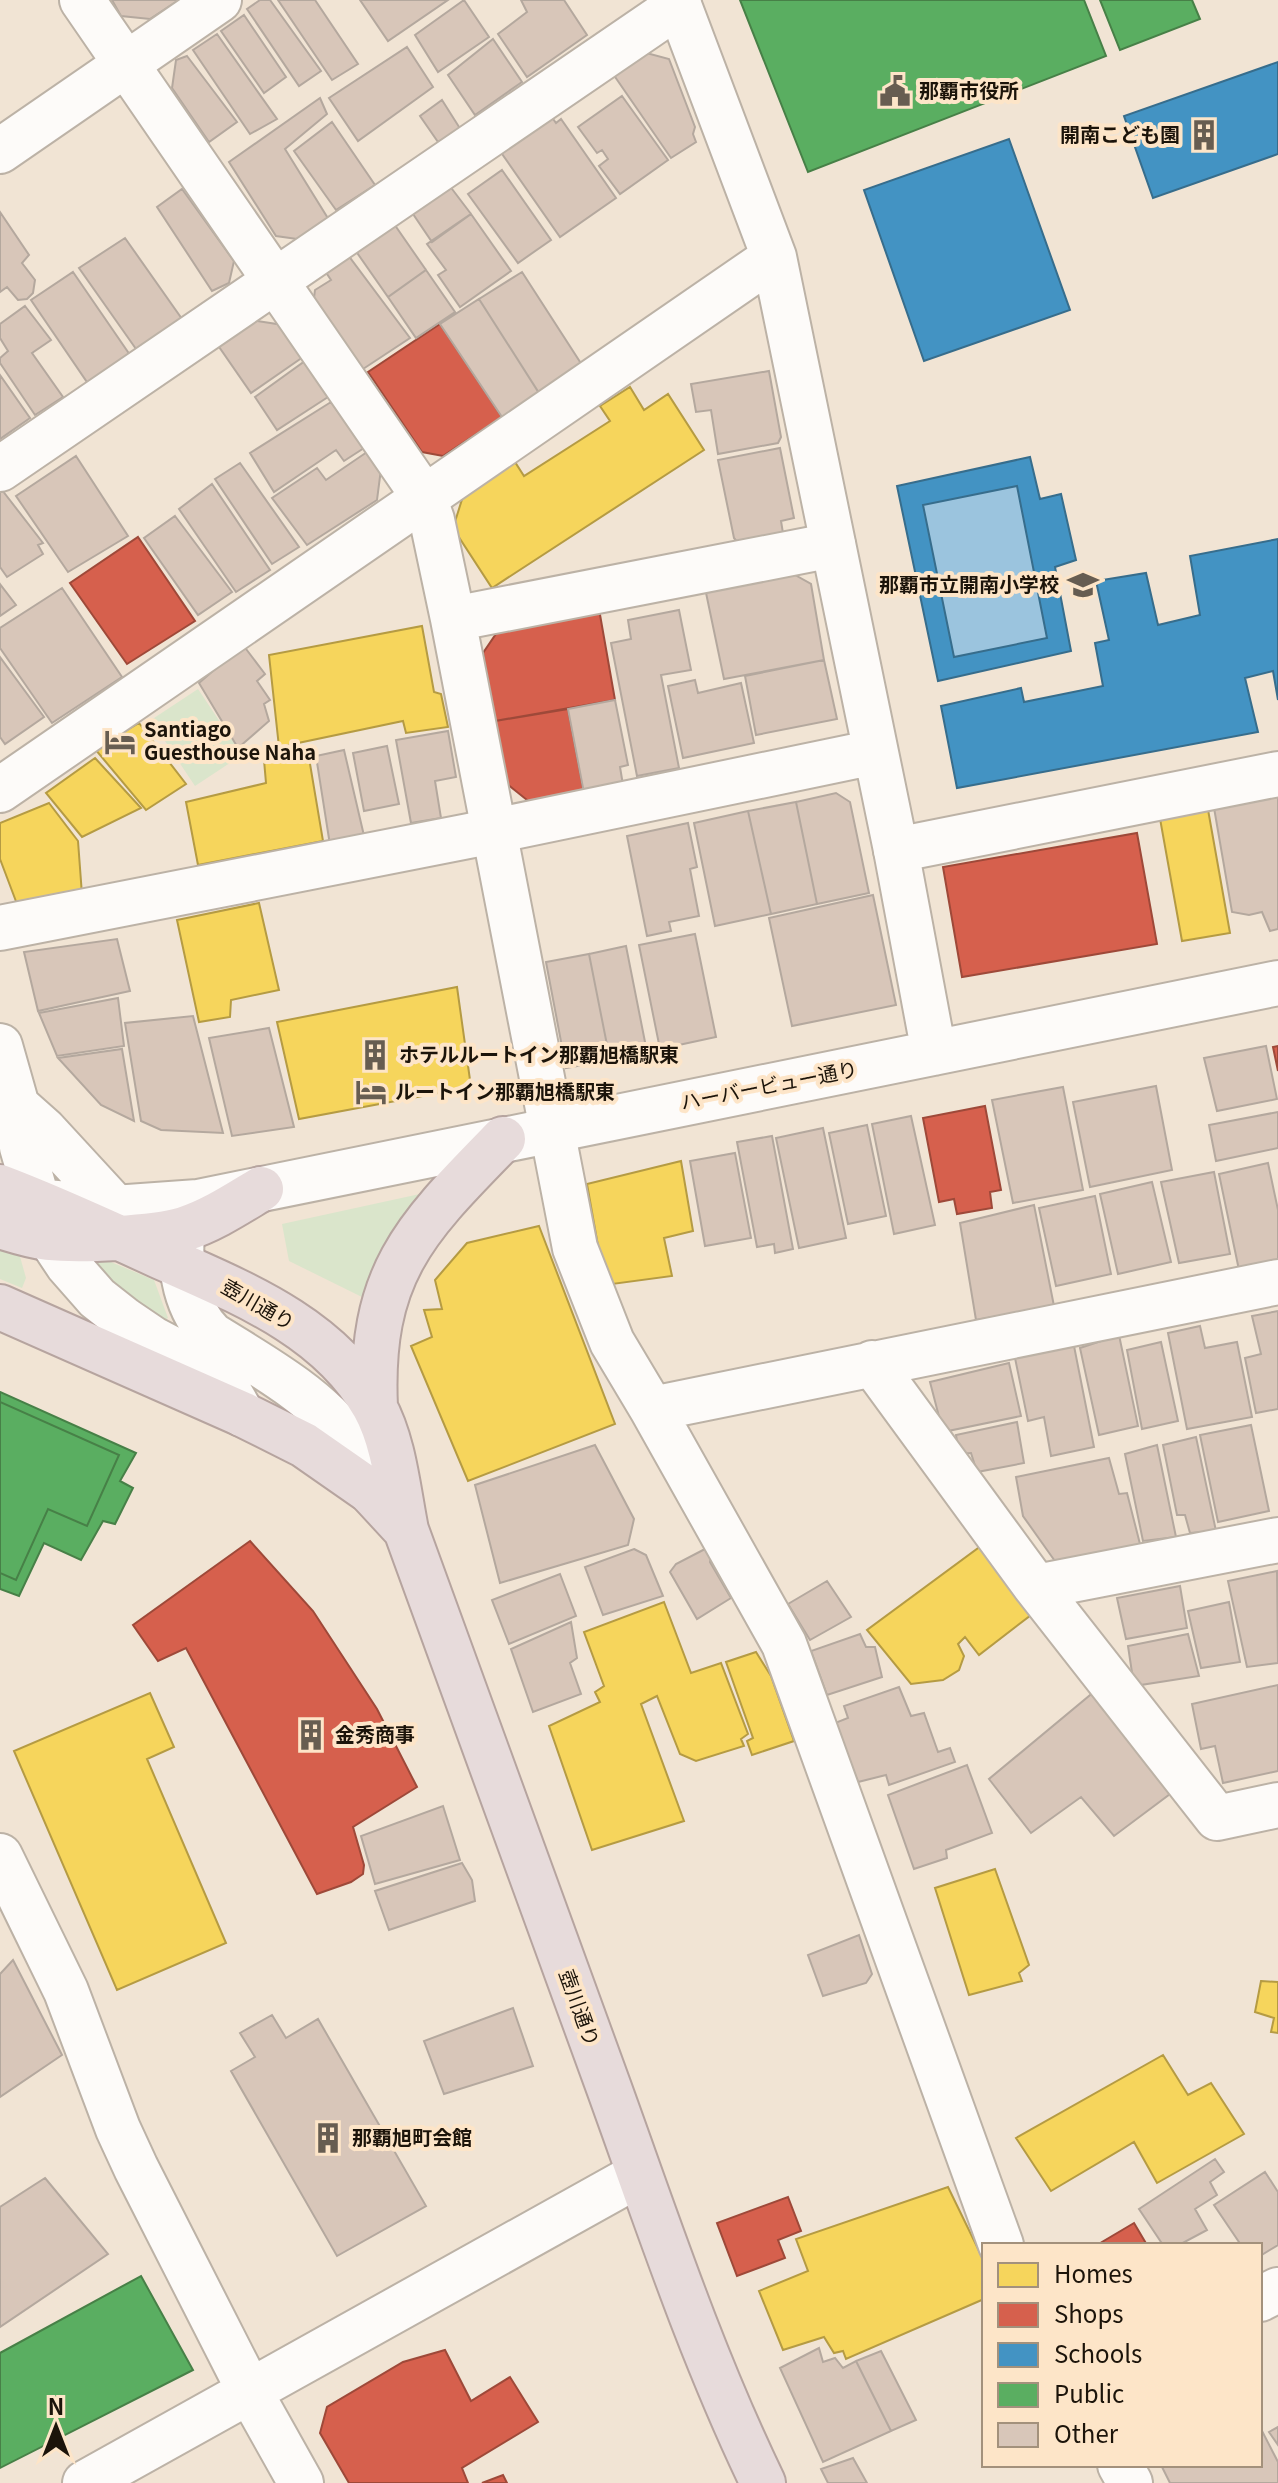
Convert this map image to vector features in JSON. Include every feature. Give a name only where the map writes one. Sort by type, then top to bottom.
[{"type":"highway","points":[[375,1407],[373,1378],[380,1319],[400,1259],[449,1194],[503,1139]]},
{"type":"highway","points":[[156,1229],[223,1212],[261,1189]]},
{"type":"highway","name":"壺川通り","points":[[0,1226],[24,1234],[29,1209],[156,1229],[239,1291],[318,1341],[346,1368],[375,1407],[389,1446],[406,1530],[638,2175],[730,2415],[763,2483]]},
{"type":"highway","name":"壺川通り","points":[[0,1307],[242,1414],[304,1445],[370,1491],[406,1530]]},
{"type":"street","points":[[82,0],[424,497],[432,520],[453,619],[575,1248],[612,1342],[784,1644],[1000,2243]]},
{"type":"street","points":[[0,151],[219,0]]},
{"type":"street","points":[[0,469],[678,2],[774,257],[896,850],[934,1053]]},
{"type":"street","points":[[0,790],[774,257]]},
{"type":"street","points":[[453,619],[833,545]]},
{"type":"street","points":[[0,928],[875,752]]},
{"type":"street","points":[[896,850],[1278,774]]},
{"type":"street","name":"ハーバービュー通り","points":[[261,1189],[1278,983]]},
{"type":"street","points":[[0,1046],[17,1106],[29,1209],[68,1265],[97,1298],[153,1339],[218,1373],[242,1414]]},
{"type":"street","points":[[17,1106],[156,1229],[202,1325],[319,1409],[350,1441],[370,1491]]},
{"type":"street","points":[[652,1409],[1278,1282]]},
{"type":"street","points":[[872,1363],[1036,1587],[1217,1818],[1278,1805]]},
{"type":"street","points":[[1036,1587],[1278,1540]]},
{"type":"street","points":[[0,1856],[66,1991],[124,2142],[250,2392],[301,2483]]},
{"type":"street","points":[[85,2483],[638,2175]]},
{"type":"green space","points":[[198,689],[242,755],[195,786],[151,720]]},
{"type":"green space","points":[[429,1192],[366,1299],[289,1261],[282,1224]]},
{"type":"green space","points":[[0,1246],[19,1253],[26,1278],[22,1288],[0,1279]]},
{"type":"green space","points":[[82,1250],[154,1280],[168,1318],[161,1322],[125,1297]]},
{"type":"water","points":[[1017,486],[1047,638],[954,657],[923,505]]},
{"type":"building: Homes","points":[[630,387],[644,410],[668,394],[704,450],[492,588],[453,528],[465,490],[513,459],[524,476],[610,421],[600,406]]},
{"type":"building: Homes","points":[[422,626],[434,692],[441,694],[448,727],[406,733],[403,721],[279,747],[269,655]]},
{"type":"building: Homes","points":[[139,723],[186,784],[146,810],[95,749]]},
{"type":"building: Homes","points":[[308,752],[323,841],[198,865],[186,802],[266,783],[264,760]]},
{"type":"building: Homes","points":[[95,758],[141,808],[82,837],[46,793]]},
{"type":"building: Homes","points":[[49,803],[78,841],[82,895],[17,904],[0,859],[0,823]]},
{"type":"building: Homes","points":[[1207,804],[1230,933],[1182,941],[1159,813]]},
{"type":"building: Homes","points":[[259,903],[279,990],[231,1000],[230,1017],[199,1022],[177,920]]},
{"type":"building: Homes","name":"ホテルルートイン那覇旭橋駅東","points":[[457,987],[471,1087],[299,1119],[277,1022]]},
{"type":"building: Homes","points":[[681,1161],[693,1231],[664,1238],[672,1276],[605,1285],[587,1184]]},
{"type":"building: Homes","points":[[539,1226],[615,1424],[468,1481],[411,1346],[432,1337],[424,1310],[442,1309],[435,1280],[467,1243]]},
{"type":"building: Homes","points":[[985,1543],[1035,1612],[979,1655],[965,1637],[958,1644],[964,1656],[959,1670],[943,1680],[911,1684],[867,1630]]},
{"type":"building: Homes","points":[[664,1602],[691,1673],[721,1663],[748,1734],[741,1739],[744,1746],[696,1761],[680,1754],[657,1696],[641,1704],[684,1821],[592,1850],[549,1726],[600,1702],[595,1692],[604,1686],[584,1632]]},
{"type":"building: Homes","points":[[756,1652],[771,1676],[794,1741],[752,1755],[747,1741],[753,1738],[726,1662]]},
{"type":"building: Homes","points":[[150,1693],[174,1747],[147,1759],[226,1943],[117,1990],[14,1751]]},
{"type":"building: Homes","points":[[995,1869],[1029,1965],[1019,1973],[1022,1981],[969,1995],[935,1888]]},
{"type":"building: Homes","points":[[1261,1981],[1278,1982],[1278,2033],[1271,2032],[1274,2018],[1255,2012]]},
{"type":"building: Homes","points":[[1163,2055],[1188,2095],[1211,2083],[1244,2134],[1157,2183],[1134,2142],[1051,2191],[1016,2138]]},
{"type":"building: Homes","points":[[948,2187],[982,2257],[982,2300],[846,2359],[843,2351],[834,2353],[824,2337],[783,2350],[759,2291],[808,2271],[796,2239]]},
{"type":"building: Shops","points":[[440,324],[502,417],[443,456],[422,452],[368,372]]},
{"type":"building: Shops","points":[[138,537],[195,621],[127,664],[70,583]]},
{"type":"building: Shops","points":[[599,609],[615,700],[495,721],[483,653],[500,628]]},
{"type":"building: Shops","points":[[568,709],[584,793],[532,804],[507,784],[495,721]]},
{"type":"building: Shops","points":[[1137,833],[1157,944],[962,977],[943,867]]},
{"type":"building: Shops","points":[[1278,1046],[1278,1071],[1273,1047]]},
{"type":"building: Shops","points":[[985,1106],[1001,1190],[990,1192],[992,1208],[957,1214],[954,1199],[939,1202],[923,1118]]},
{"type":"building: Shops","name":"金秀商事","points":[[250,1541],[313,1611],[377,1709],[417,1787],[353,1827],[364,1865],[363,1874],[351,1882],[317,1894],[186,1648],[158,1661],[133,1625]]},
{"type":"building: Shops","points":[[788,2197],[801,2231],[778,2240],[785,2258],[737,2276],[717,2223]]},
{"type":"building: Shops","points":[[1134,2223],[1146,2243],[1100,2243]]},
{"type":"building: Shops","points":[[445,2350],[471,2401],[510,2377],[538,2422],[462,2468],[468,2483],[349,2483],[320,2433],[327,2407],[403,2362]]},
{"type":"building: Shops","points":[[503,2475],[507,2483],[482,2483]]},
{"type":"building: Schools","name":"開南こども園","points":[[1278,62],[1278,154],[1153,198],[1124,116]]},
{"type":"building: Schools","points":[[1009,139],[1070,310],[924,361],[864,190]]},
{"type":"building: Schools","points":[[1030,457],[1040,499],[1061,494],[1076,560],[1055,567],[1071,651],[938,681],[897,486]],"holes":[[[1017,486],[1047,638],[954,657],[923,505]]]},
{"type":"building: Schools","points":[[1278,539],[1278,700],[1273,671],[1245,678],[1258,732],[957,788],[941,706],[1021,688],[1024,702],[1103,686],[1095,643],[1109,640],[1096,581],[1146,573],[1158,625],[1200,615],[1190,556]]},
{"type":"building: Public","name":"那覇市役所","points":[[740,0],[1084,0],[1106,56],[808,172]]},
{"type":"building: Public","points":[[1100,0],[1192,0],[1200,19],[1120,50]]},
{"type":"building: Public","points":[[0,1392],[136,1453],[120,1481],[133,1488],[115,1524],[103,1521],[81,1560],[44,1543],[19,1596],[0,1589]]},
{"type":"building: Public","points":[[0,1402],[119,1455],[87,1526],[48,1509],[16,1580],[0,1573]]},
{"type":"building: Public","points":[[141,2276],[193,2370],[0,2468],[0,2353]]},
{"type":"building: Other","points":[[112,0],[179,0],[150,19],[121,16]]},
{"type":"building: Other","points":[[260,0],[270,0],[321,71],[299,86],[247,9]]},
{"type":"building: Other","points":[[278,0],[315,0],[358,64],[332,80]]},
{"type":"building: Other","points":[[360,0],[448,0],[388,41]]},
{"type":"building: Other","points":[[464,0],[489,37],[438,72],[415,35]]},
{"type":"building: Other","points":[[521,0],[564,0],[587,35],[527,77],[498,34],[527,12]]},
{"type":"building: Other","points":[[244,15],[286,77],[264,93],[221,31]]},
{"type":"building: Other","points":[[217,34],[277,119],[250,134],[193,50]]},
{"type":"building: Other","points":[[493,39],[522,82],[475,115],[448,75]]},
{"type":"building: Other","points":[[407,47],[433,87],[358,141],[329,98]]},
{"type":"building: Other","points":[[639,51],[669,59],[695,127],[693,134],[696,142],[671,158],[611,71]]},
{"type":"building: Other","points":[[187,56],[237,122],[209,142],[172,88],[176,60]]},
{"type":"building: Other","points":[[622,96],[668,160],[620,194],[599,166],[608,159],[602,150],[597,153],[578,127]]},
{"type":"building: Other","points":[[320,98],[327,114],[285,149],[329,220],[297,239],[276,236],[229,162]]},
{"type":"building: Other","points":[[442,100],[461,130],[438,142],[420,116]]},
{"type":"building: Other","points":[[551,116],[556,123],[561,119],[616,198],[560,237],[500,151]]},
{"type":"building: Other","points":[[332,122],[375,185],[336,210],[294,151]]},
{"type":"building: Other","points":[[502,170],[551,240],[518,263],[468,194]]},
{"type":"building: Other","points":[[449,185],[471,214],[432,242],[411,211]]},
{"type":"building: Other","points":[[182,189],[234,261],[229,283],[212,291],[157,207]]},
{"type":"building: Other","points":[[0,212],[29,255],[22,263],[35,280],[33,293],[27,299],[18,300],[7,287],[0,292]]},
{"type":"building: Other","points":[[471,214],[511,271],[460,307],[438,275],[446,270],[427,244]]},
{"type":"building: Other","points":[[392,221],[426,270],[388,297],[353,247]]},
{"type":"building: Other","points":[[125,238],[182,319],[136,349],[79,268]]},
{"type":"building: Other","points":[[345,251],[410,338],[360,371],[313,306],[315,290],[331,280],[323,268]]},
{"type":"building: Other","points":[[426,270],[455,312],[416,338],[388,297]]},
{"type":"building: Other","points":[[73,272],[130,355],[89,385],[31,300]]},
{"type":"building: Other","points":[[522,272],[582,365],[539,393],[479,299]]},
{"type":"building: Other","points":[[479,299],[539,393],[502,417],[440,324]]},
{"type":"building: Other","points":[[25,306],[51,340],[32,353],[63,397],[35,415],[0,363],[0,358],[8,351],[0,338],[0,324]]},
{"type":"building: Other","points":[[251,320],[283,325],[303,357],[251,393],[215,341]]},
{"type":"building: Other","points":[[305,361],[328,397],[277,430],[255,397]]},
{"type":"building: Other","points":[[769,371],[781,437],[778,443],[718,454],[711,410],[696,412],[691,384]]},
{"type":"building: Other","points":[[0,375],[30,418],[0,439]]},
{"type":"building: Other","points":[[331,402],[364,448],[344,461],[336,450],[274,492],[250,453]]},
{"type":"building: Other","points":[[780,448],[794,518],[781,521],[783,533],[743,549],[734,538],[718,460]]},
{"type":"building: Other","points":[[367,452],[381,469],[377,500],[307,545],[272,498],[317,468],[326,480]]},
{"type":"building: Other","points":[[76,456],[128,536],[68,572],[16,496]]},
{"type":"building: Other","points":[[240,463],[299,547],[272,564],[215,479]]},
{"type":"building: Other","points":[[212,484],[270,570],[236,592],[179,509]]},
{"type":"building: Other","points":[[2,490],[43,543],[38,545],[43,554],[7,577],[0,567]]},
{"type":"building: Other","points":[[175,516],[232,592],[198,615],[144,538]]},
{"type":"building: Other","points":[[788,571],[811,584],[824,660],[724,679],[705,588]]},
{"type":"building: Other","points":[[0,584],[16,605],[0,616]]},
{"type":"building: Other","points":[[62,588],[122,677],[52,723],[0,648],[0,628]]},
{"type":"building: Other","points":[[679,610],[691,670],[661,675],[679,768],[637,776],[611,643],[631,639],[628,620]]},
{"type":"building: Other","points":[[243,645],[265,674],[257,681],[270,700],[264,704],[269,721],[238,748],[199,683]]},
{"type":"building: Other","points":[[0,657],[44,717],[5,744],[0,737]]},
{"type":"building: Other","points":[[824,660],[837,719],[756,735],[745,676]]},
{"type":"building: Other","points":[[695,680],[698,693],[741,683],[754,743],[683,758],[668,686]]},
{"type":"building: Other","points":[[615,700],[628,765],[620,767],[623,785],[584,793],[568,709]]},
{"type":"building: Other","points":[[448,731],[456,777],[435,781],[441,818],[411,823],[396,740]]},
{"type":"building: Other","points":[[387,746],[399,804],[364,811],[353,753]]},
{"type":"building: Other","points":[[344,750],[365,840],[330,845],[316,756]]},
{"type":"building: Other","points":[[1278,791],[1278,929],[1270,931],[1262,912],[1249,915],[1232,912],[1213,802]]},
{"type":"building: Other","points":[[836,793],[850,802],[869,893],[817,904],[796,802]]},
{"type":"building: Other","points":[[796,802],[817,904],[771,914],[748,811]]},
{"type":"building: Other","points":[[748,811],[771,914],[715,926],[694,823]]},
{"type":"building: Other","points":[[688,823],[697,867],[690,869],[699,916],[669,922],[671,931],[647,936],[627,836]]},
{"type":"building: Other","points":[[873,895],[896,1005],[792,1026],[769,918]]},
{"type":"building: Other","points":[[695,934],[716,1037],[660,1049],[639,945]]},
{"type":"building: Other","points":[[117,939],[130,991],[38,1011],[24,952]]},
{"type":"building: Other","points":[[626,946],[647,1052],[610,1060],[589,954]]},
{"type":"building: Other","points":[[589,954],[610,1060],[566,1068],[546,962]]},
{"type":"building: Other","points":[[118,998],[124,1046],[57,1056],[39,1013]]},
{"type":"building: Other","points":[[193,1016],[223,1133],[161,1130],[141,1121],[125,1023]]},
{"type":"building: Other","points":[[269,1028],[294,1127],[232,1136],[209,1038]]},
{"type":"building: Other","points":[[1266,1046],[1277,1099],[1217,1111],[1204,1058]]},
{"type":"building: Other","points":[[122,1049],[134,1121],[101,1105],[58,1058]]},
{"type":"building: Other","points":[[1156,1086],[1172,1170],[1090,1187],[1073,1102]]},
{"type":"building: Other","points":[[1063,1087],[1083,1190],[1013,1203],[992,1100]]},
{"type":"building: Other","points":[[1278,1112],[1278,1148],[1216,1161],[1209,1125]]},
{"type":"building: Other","points":[[911,1116],[935,1225],[894,1234],[872,1124]]},
{"type":"building: Other","points":[[867,1125],[886,1216],[848,1224],[829,1133]]},
{"type":"building: Other","points":[[823,1128],[846,1238],[799,1248],[776,1138]]},
{"type":"building: Other","points":[[772,1136],[793,1249],[775,1253],[774,1244],[757,1247],[737,1142]]},
{"type":"building: Other","points":[[735,1153],[751,1238],[705,1246],[690,1161]]},
{"type":"building: Other","points":[[1268,1163],[1278,1210],[1278,1263],[1239,1270],[1219,1174]]},
{"type":"building: Other","points":[[1214,1172],[1230,1254],[1179,1263],[1161,1182]]},
{"type":"building: Other","points":[[1152,1182],[1171,1262],[1118,1274],[1100,1194]]},
{"type":"building: Other","points":[[1095,1196],[1111,1274],[1056,1286],[1039,1208]]},
{"type":"building: Other","points":[[1034,1205],[1054,1306],[976,1320],[960,1223]]},
{"type":"building: Other","points":[[1278,1311],[1278,1409],[1256,1413],[1245,1358],[1261,1354],[1252,1316]]},
{"type":"building: Other","points":[[1200,1326],[1205,1348],[1237,1342],[1252,1417],[1187,1429],[1168,1333]]},
{"type":"building: Other","points":[[1119,1335],[1138,1426],[1099,1435],[1080,1348]]},
{"type":"building: Other","points":[[1161,1342],[1178,1421],[1142,1429],[1127,1350]]},
{"type":"building: Other","points":[[1074,1346],[1094,1447],[1051,1456],[1044,1417],[1028,1421],[1015,1358]]},
{"type":"building: Other","points":[[1009,1363],[1021,1416],[943,1432],[930,1382]]},
{"type":"building: Other","points":[[1017,1422],[1024,1463],[977,1472],[971,1453],[959,1454],[956,1435]]},
{"type":"building: Other","points":[[1251,1425],[1269,1511],[1218,1522],[1200,1435]]},
{"type":"building: Other","points":[[1196,1437],[1216,1531],[1190,1533],[1185,1515],[1177,1515],[1163,1445]]},
{"type":"building: Other","points":[[595,1445],[634,1519],[628,1545],[500,1583],[475,1485]]},
{"type":"building: Other","points":[[1157,1445],[1176,1537],[1143,1541],[1125,1454]]},
{"type":"building: Other","points":[[1109,1458],[1119,1494],[1127,1493],[1141,1548],[1057,1564],[1023,1516],[1016,1477]]},
{"type":"building: Other","points":[[634,1549],[646,1555],[663,1596],[603,1615],[585,1567]]},
{"type":"building: Other","points":[[705,1549],[712,1553],[710,1562],[731,1598],[697,1619],[670,1572],[676,1564]]},
{"type":"building: Other","points":[[1277,1571],[1278,1663],[1247,1667],[1228,1581]]},
{"type":"building: Other","points":[[560,1574],[576,1616],[509,1644],[492,1600]]},
{"type":"building: Other","points":[[827,1581],[851,1617],[810,1640],[788,1604]]},
{"type":"building: Other","points":[[1180,1586],[1187,1628],[1126,1639],[1117,1598]]},
{"type":"building: Other","points":[[1229,1602],[1240,1662],[1201,1668],[1188,1611]]},
{"type":"building: Other","points":[[571,1622],[577,1658],[570,1663],[581,1694],[533,1712],[511,1649]]},
{"type":"building: Other","points":[[860,1634],[866,1647],[875,1647],[882,1677],[827,1695],[811,1651]]},
{"type":"building: Other","points":[[1188,1634],[1199,1676],[1134,1686],[1128,1646]]},
{"type":"building: Other","points":[[1278,1685],[1278,1771],[1223,1783],[1215,1746],[1201,1749],[1192,1704]]},
{"type":"building: Other","points":[[899,1687],[911,1716],[924,1713],[938,1752],[950,1748],[955,1762],[889,1785],[886,1775],[858,1782],[835,1723],[848,1718],[844,1706]]},
{"type":"building: Other","points":[[1095,1691],[1174,1791],[1114,1836],[1081,1797],[1031,1833],[989,1779]]},
{"type":"building: Other","points":[[967,1765],[992,1833],[946,1850],[947,1858],[914,1869],[888,1795]]},
{"type":"building: Other","points":[[443,1806],[460,1860],[375,1884],[361,1836]]},
{"type":"building: Other","points":[[462,1863],[472,1880],[475,1901],[389,1930],[375,1891]]},
{"type":"building: Other","points":[[859,1935],[872,1974],[866,1983],[823,1996],[808,1955]]},
{"type":"building: Other","points":[[13,1960],[62,2055],[0,2097],[0,1974]]},
{"type":"building: Other","points":[[513,2008],[533,2066],[444,2094],[424,2041]]},
{"type":"building: Other","name":"那覇旭町会館","points":[[272,2015],[286,2038],[318,2019],[426,2206],[337,2256],[231,2071],[255,2057],[240,2033]]},
{"type":"building: Other","points":[[1215,2159],[1224,2172],[1210,2182],[1217,2195],[1195,2209],[1207,2230],[1183,2243],[1162,2243],[1139,2209]]},
{"type":"building: Other","points":[[1265,2172],[1278,2192],[1278,2245],[1262,2255],[1262,2243],[1240,2243],[1214,2205]]},
{"type":"building: Other","points":[[45,2178],[108,2254],[0,2327],[0,2207]]},
{"type":"building: Other","points":[[819,2348],[823,2362],[835,2358],[843,2368],[856,2361],[891,2431],[823,2462],[780,2368]]},
{"type":"building: Other","points":[[881,2351],[916,2420],[891,2431],[856,2361]]},
{"type":"building: Other","points":[[1278,2427],[1278,2445],[1269,2432]]},
{"type":"building: Other","points":[[1262,2431],[1278,2462],[1278,2483],[1170,2483],[1162,2467],[1262,2467]]},
{"type":"building: Other","points":[[853,2458],[867,2483],[828,2483],[821,2469]]},
{"type":"place","name":"那覇市役所","points":[[895,91]]},
{"type":"place","name":"開南こども園","points":[[1204,135]]},
{"type":"place","name":"那覇市立開南小学校","points":[[1083,585]]},
{"type":"place","name":"Santiago Guesthouse Naha","points":[[120,742]]},
{"type":"place","name":"ホテルルートイン那覇旭橋駅東","points":[[375,1055]]},
{"type":"place","name":"ルートイン那覇旭橋駅東","points":[[371,1092]]},
{"type":"place","name":"金秀商事","points":[[311,1735]]},
{"type":"place","name":"那覇旭町会館","points":[[328,2138]]}]
